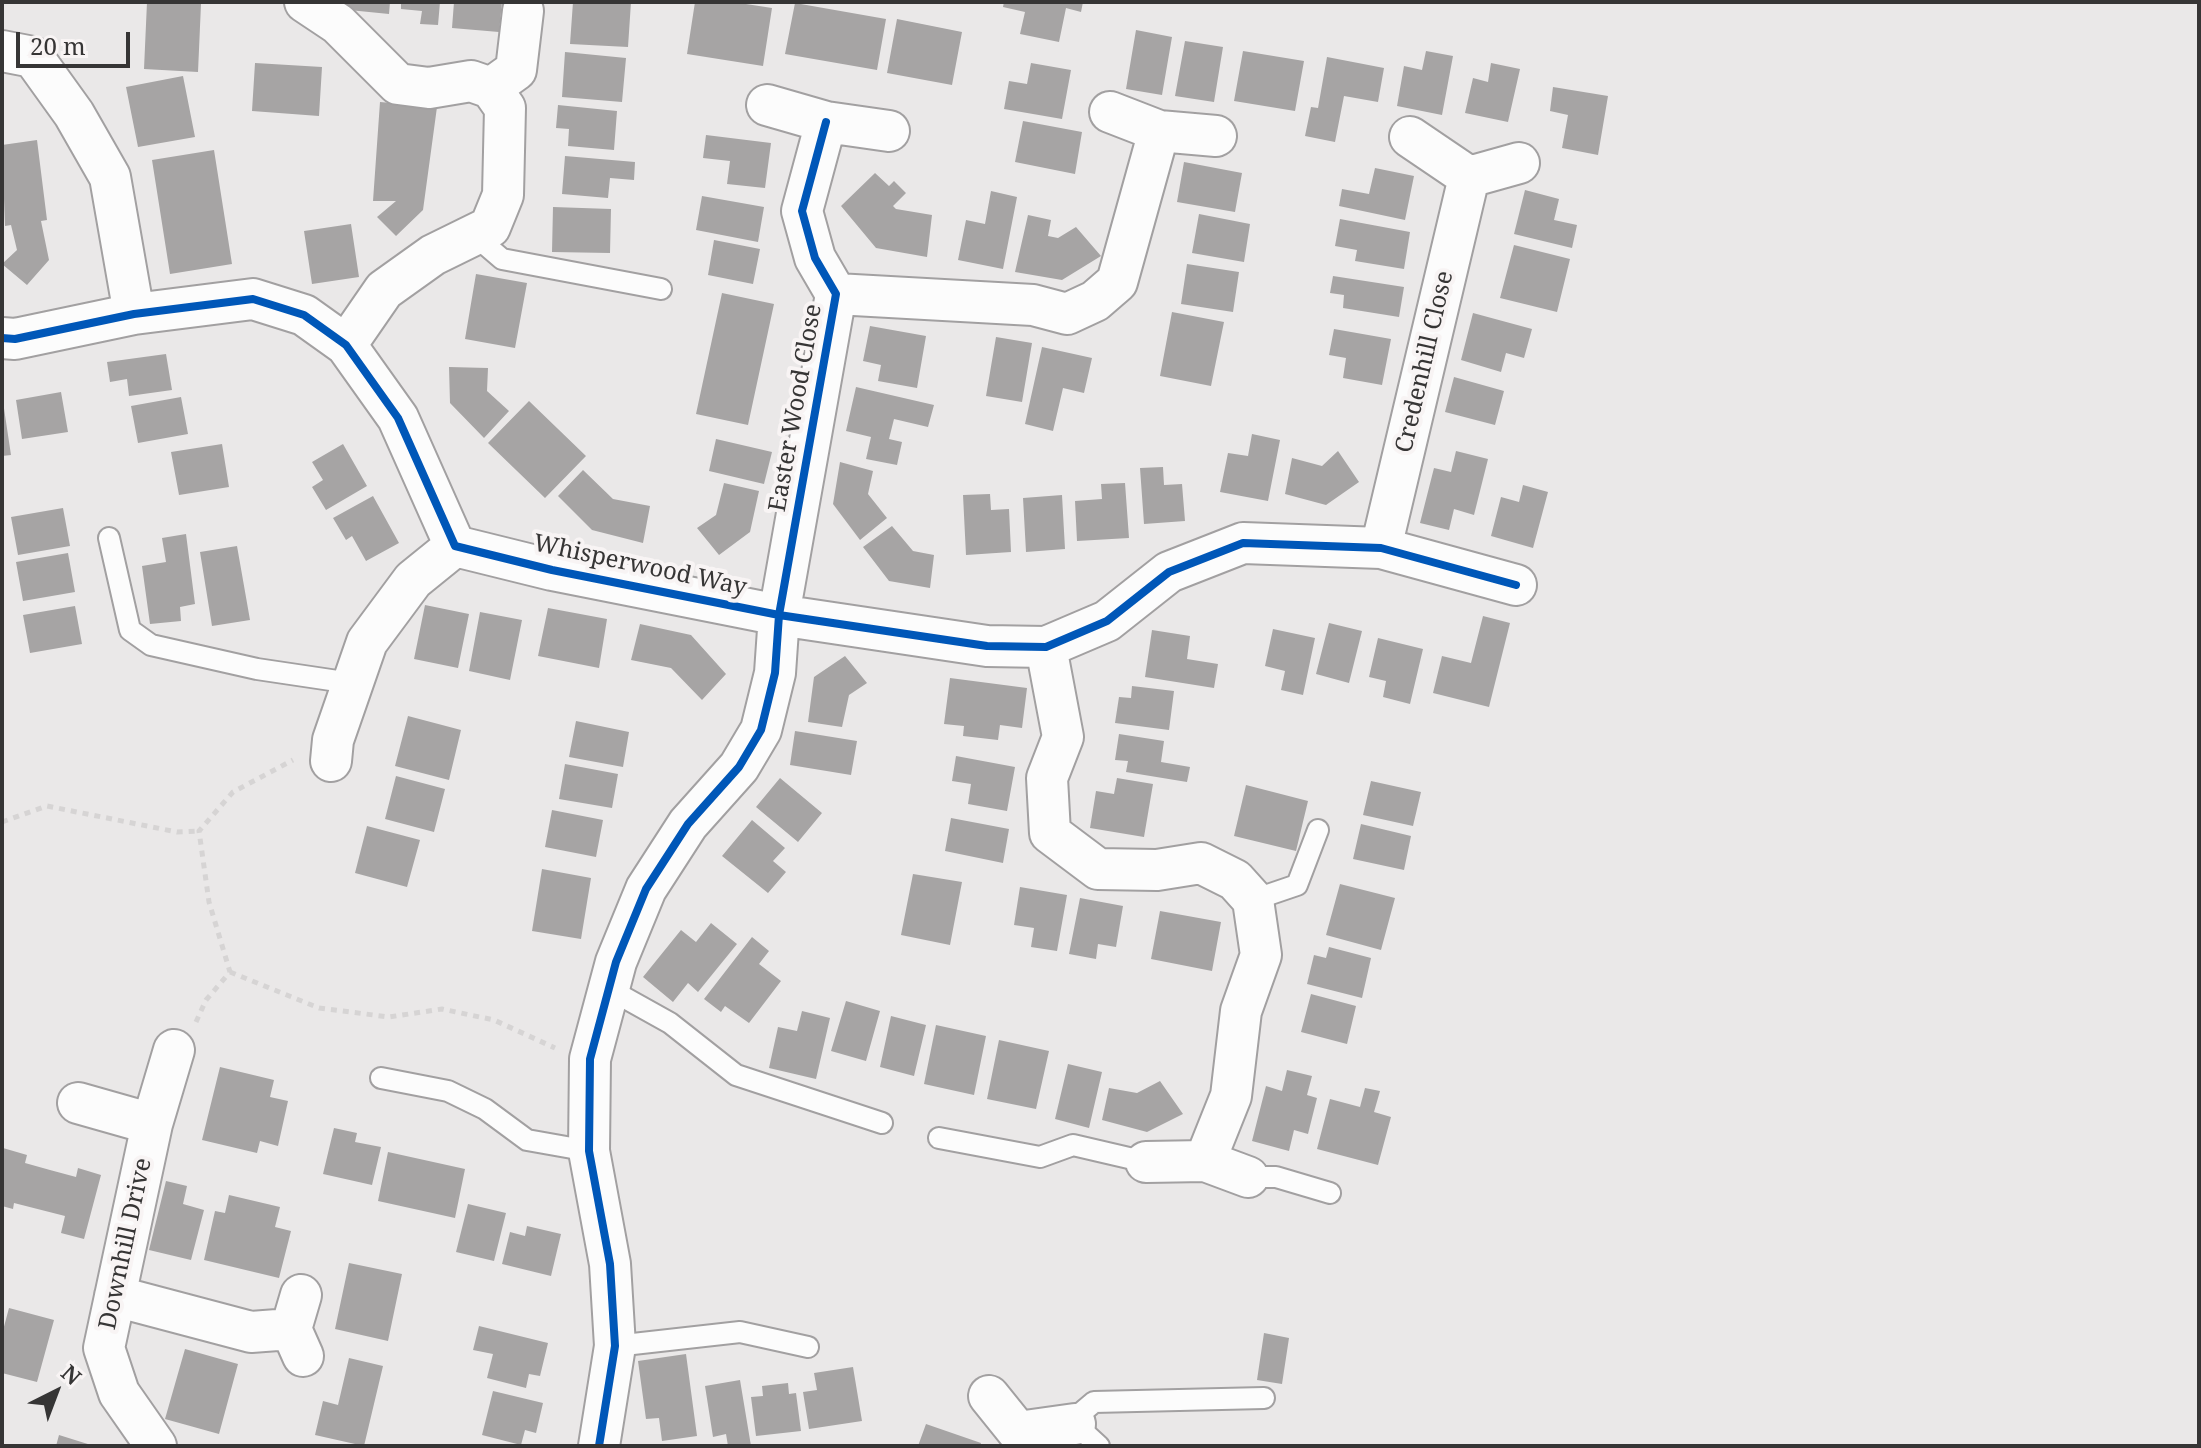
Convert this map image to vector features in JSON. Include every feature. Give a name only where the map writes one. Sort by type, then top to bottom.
[{"type":"street","points":[[305,2],[338,24],[398,84],[429,88],[471,81],[491,88],[505,108],[503,195],[490,227],[433,255],[384,290],[346,345]]},
{"type":"street","points":[[491,88],[516,70],[523,11]]},
{"type":"street","points":[[2,51],[33,57],[74,114],[110,177],[134,314]]},
{"type":"street","points":[[767,105],[826,122],[889,131]]},
{"type":"street","points":[[1110,112],[1159,131],[1216,136]]},
{"type":"street","name":"Easter Wood Close","points":[[599,1446],[615,1346],[610,1264],[589,1151],[590,1059],[609,989],[646,889],[688,824],[739,767],[761,730],[775,673],[779,615],[836,294],[815,258],[802,211],[826,122]]},
{"type":"street","name":"Easter Wood Close","points":[[836,294],[1033,305],[1067,314],[1095,301],[1117,282],[1159,131]]},
{"type":"street","points":[[1410,137],[1469,177],[1519,163]]},
{"type":"street","name":"Credenhill Close","points":[[1381,548],[1469,177]]},
{"type":"street","points":[[2,338],[134,314],[253,299],[304,315],[346,345],[398,418],[455,546],[413,580],[367,642],[351,683],[332,750]]},
{"type":"street","name":"Whisperwood Way","points":[[455,546],[552,570],[779,615],[987,646],[1046,647],[1107,621],[1169,572],[1243,543],[1381,548],[1516,585]]},
{"type":"street","points":[[1046,647],[1063,737],[1047,778],[1050,833],[1098,869],[1157,870],[1201,863],[1235,880],[1253,900],[1261,955],[1241,1011],[1231,1096],[1205,1161]]},
{"type":"street","name":"Downhill Drive","points":[[156,1446],[119,1393],[104,1348],[152,1124],[174,1050]]},
{"type":"street","name":"Downhill Drive","points":[[78,1103],[152,1124]]},
{"type":"street","points":[[1146,1162],[1205,1161],[1248,1177]]},
{"type":"street","points":[[115,1296],[251,1332],[298,1327]]},
{"type":"street","points":[[989,1396],[1015,1439],[1081,1431]]},
{"type":"lane","points":[[474,235],[502,259],[661,289]]},
{"type":"lane","points":[[109,538],[130,630],[151,645],[257,669],[351,683]]},
{"type":"lane","points":[[1253,900],[1297,885],[1318,830]]},
{"type":"lane","points":[[609,989],[670,1023],[736,1075],[882,1123]]},
{"type":"lane","points":[[381,1078],[448,1091],[485,1109],[527,1140],[589,1151]]},
{"type":"lane","points":[[939,1138],[1040,1157],[1073,1145],[1146,1162]]},
{"type":"lane","points":[[1248,1177],[1276,1177],[1330,1193]]},
{"type":"lane","points":[[615,1346],[740,1332],[808,1347]]},
{"type":"lane","points":[[1081,1431],[1094,1402],[1264,1398]]},
{"type":"path","points":[[2,822],[47,806],[177,832],[199,831],[233,792],[332,750]]},
{"type":"path","points":[[199,831],[209,902],[230,972]]},
{"type":"path","points":[[174,1050],[184,1049],[206,1000],[230,972]]},
{"type":"path","points":[[230,972],[319,1008],[389,1017],[442,1009],[494,1020],[533,1041],[590,1059]]},
{"type":"building","points":[[147,2],[201,4],[198,72],[144,69]]},
{"type":"building","points":[[340,2],[390,2],[389,14],[339,9]]},
{"type":"building","points":[[401,2],[440,2],[438,25],[420,24],[422,11],[401,9]]},
{"type":"building","points":[[454,2],[502,2],[499,32],[452,28]]},
{"type":"building","points":[[573,2],[631,2],[628,47],[570,44]]},
{"type":"building","points":[[695,2],[733,2],[772,8],[763,66],[687,54]]},
{"type":"building","points":[[1004,2],[1083,2],[1081,12],[1066,8],[1059,42],[1020,34],[1025,12],[1003,7]]},
{"type":"building","points":[[795,3],[886,19],[877,70],[785,54]]},
{"type":"building","points":[[897,19],[962,32],[952,85],[887,73]]},
{"type":"building","points":[[1136,30],[1172,37],[1162,95],[1126,89]]},
{"type":"building","points":[[1185,41],[1223,47],[1214,102],[1175,96]]},
{"type":"building","points":[[1243,51],[1304,61],[1295,111],[1234,101]]},
{"type":"building","points":[[1426,51],[1453,56],[1442,115],[1397,106],[1404,66],[1422,70]]},
{"type":"building","points":[[565,52],[626,58],[622,102],[562,97]]},
{"type":"building","points":[[1327,57],[1384,68],[1378,102],[1344,96],[1335,142],[1305,136],[1311,107],[1318,108]]},
{"type":"building","points":[[255,63],[322,67],[319,116],[252,111]]},
{"type":"building","points":[[1031,63],[1071,70],[1062,119],[1004,109],[1009,81],[1027,84]]},
{"type":"building","points":[[1491,63],[1520,69],[1508,122],[1465,113],[1473,78],[1488,82]]},
{"type":"building","points":[[183,76],[195,137],[138,147],[126,87]]},
{"type":"building","points":[[1553,87],[1608,96],[1598,155],[1562,148],[1568,115],[1550,111]]},
{"type":"building","points":[[380,102],[437,107],[423,210],[396,236],[377,217],[396,201],[373,201]]},
{"type":"building","points":[[558,105],[617,111],[614,150],[568,146],[569,129],[556,128]]},
{"type":"building","points":[[1023,121],[1082,132],[1075,174],[1015,162]]},
{"type":"building","points":[[706,135],[771,143],[765,188],[727,184],[730,161],[703,158]]},
{"type":"building","points":[[37,140],[47,220],[41,221],[49,260],[27,285],[2,264],[17,250],[11,225],[5,226],[2,145]]},
{"type":"building","points":[[214,150],[232,264],[170,274],[152,160]]},
{"type":"building","points":[[565,156],[635,162],[634,180],[610,178],[608,198],[562,194]]},
{"type":"building","points":[[1184,162],[1242,173],[1235,212],[1177,202]]},
{"type":"building","points":[[1375,168],[1414,176],[1405,220],[1339,206],[1342,189],[1369,194]]},
{"type":"building","points":[[875,173],[889,186],[894,181],[906,193],[893,206],[896,209],[932,215],[927,257],[876,248],[841,206]]},
{"type":"building","points":[[1525,190],[1559,199],[1554,220],[1577,225],[1572,248],[1514,234]]},
{"type":"building","points":[[991,191],[1017,197],[1003,269],[958,260],[966,220],[985,224]]},
{"type":"building","points":[[702,196],[764,207],[758,242],[696,230]]},
{"type":"building","points":[[553,207],[611,209],[610,253],[552,252]]},
{"type":"building","points":[[1199,214],[1250,224],[1244,262],[1192,253]]},
{"type":"building","points":[[1028,215],[1051,220],[1048,236],[1058,238],[1076,227],[1101,256],[1062,280],[1015,272]]},
{"type":"building","points":[[1340,219],[1410,232],[1404,269],[1355,261],[1357,250],[1335,246]]},
{"type":"building","points":[[351,224],[359,277],[312,284],[304,231]]},
{"type":"building","points":[[714,240],[760,249],[753,284],[708,275]]},
{"type":"building","points":[[1514,245],[1570,259],[1557,312],[1500,298]]},
{"type":"building","points":[[1187,264],[1239,272],[1233,312],[1181,304]]},
{"type":"building","points":[[476,274],[527,283],[515,348],[465,339]]},
{"type":"building","points":[[1333,276],[1404,287],[1399,317],[1343,308],[1344,295],[1330,293]]},
{"type":"building","points":[[722,293],[774,304],[748,425],[696,414]]},
{"type":"building","points":[[1172,312],[1224,322],[1211,386],[1160,376]]},
{"type":"building","points":[[1473,313],[1532,329],[1524,358],[1506,353],[1501,372],[1461,360]]},
{"type":"building","points":[[870,326],[926,336],[917,388],[878,381],[881,365],[863,361]]},
{"type":"building","points":[[1334,329],[1391,339],[1382,385],[1343,378],[1346,358],[1329,355]]},
{"type":"building","points":[[996,337],[1032,343],[1022,402],[986,396]]},
{"type":"building","points":[[1042,347],[1092,358],[1084,393],[1063,388],[1053,431],[1025,424]]},
{"type":"building","points":[[166,354],[172,390],[129,396],[127,379],[110,382],[107,362]]},
{"type":"building","points":[[449,367],[488,368],[487,391],[509,411],[484,438],[450,403]]},
{"type":"building","points":[[1454,377],[1504,391],[1495,425],[1445,412]]},
{"type":"building","points":[[856,387],[934,405],[928,427],[894,419],[889,439],[902,442],[897,465],[866,459],[871,437],[846,431]]},
{"type":"building","points":[[61,392],[68,432],[22,439],[16,400]]},
{"type":"building","points":[[2,395],[11,455],[2,456]]},
{"type":"building","points":[[181,397],[188,434],[138,443],[131,406]]},
{"type":"building","points":[[529,401],[586,456],[545,498],[488,443]]},
{"type":"building","points":[[1252,434],[1280,440],[1268,501],[1220,492],[1228,453],[1248,456]]},
{"type":"building","points":[[716,439],[772,452],[764,484],[709,471]]},
{"type":"building","points":[[222,444],[229,487],[179,495],[171,452]]},
{"type":"building","points":[[343,444],[367,486],[326,510],[312,487],[323,480],[312,462]]},
{"type":"building","points":[[1338,451],[1359,482],[1326,505],[1285,494],[1292,458],[1322,466]]},
{"type":"building","points":[[1456,451],[1488,459],[1474,515],[1454,509],[1449,530],[1420,523],[1434,468],[1451,472]]},
{"type":"building","points":[[840,462],[873,471],[868,494],[887,518],[860,540],[833,504]]},
{"type":"building","points":[[1163,467],[1164,485],[1182,484],[1185,521],[1144,524],[1140,468]]},
{"type":"building","points":[[583,470],[613,499],[650,506],[643,543],[592,530],[558,496]]},
{"type":"building","points":[[724,483],[759,491],[750,532],[719,555],[697,528],[716,515]]},
{"type":"building","points":[[1125,483],[1129,538],[1077,541],[1075,501],[1102,499],[1101,484]]},
{"type":"building","points":[[1523,485],[1548,492],[1533,548],[1491,536],[1501,497],[1519,502]]},
{"type":"building","points":[[990,494],[991,510],[1009,509],[1011,552],[966,555],[963,495]]},
{"type":"building","points":[[1062,495],[1065,549],[1026,552],[1023,498]]},
{"type":"building","points":[[373,496],[399,543],[366,561],[352,536],[346,540],[333,518]]},
{"type":"building","points":[[63,508],[70,546],[18,555],[11,517]]},
{"type":"building","points":[[892,526],[913,551],[934,555],[930,588],[889,581],[863,547]]},
{"type":"building","points":[[186,534],[195,604],[180,607],[181,621],[150,624],[142,566],[166,562],[162,538]]},
{"type":"building","points":[[237,546],[250,620],[212,626],[200,552]]},
{"type":"building","points":[[68,553],[75,592],[23,601],[16,562]]},
{"type":"building","points":[[425,605],[469,614],[458,668],[414,659]]},
{"type":"building","points":[[75,606],[82,644],[30,653],[23,615]]},
{"type":"building","points":[[548,608],[607,619],[599,668],[538,656]]},
{"type":"building","points":[[480,612],[522,620],[510,680],[469,671]]},
{"type":"building","points":[[1483,616],[1510,623],[1489,707],[1433,693],[1442,656],[1471,663]]},
{"type":"building","points":[[1329,623],[1362,631],[1349,683],[1316,674]]},
{"type":"building","points":[[640,624],[691,635],[726,674],[702,700],[671,668],[631,660]]},
{"type":"building","points":[[1273,629],[1315,638],[1303,695],[1281,690],[1285,671],[1265,666]]},
{"type":"building","points":[[1152,630],[1190,636],[1187,659],[1218,664],[1214,688],[1145,677]]},
{"type":"building","points":[[1378,638],[1423,649],[1410,704],[1383,697],[1386,681],[1369,677]]},
{"type":"building","points":[[845,656],[867,683],[849,695],[842,727],[808,722],[814,677]]},
{"type":"building","points":[[950,678],[1027,688],[1022,728],[1000,725],[998,740],[963,736],[964,726],[944,724]]},
{"type":"building","points":[[1132,686],[1174,691],[1169,730],[1115,723],[1119,697],[1131,698]]},
{"type":"building","points":[[408,716],[461,730],[449,780],[395,766]]},
{"type":"building","points":[[576,721],[629,732],[623,767],[569,757]]},
{"type":"building","points":[[795,731],[857,741],[851,775],[790,765]]},
{"type":"building","points":[[1119,734],[1164,741],[1161,762],[1190,767],[1187,782],[1126,772],[1128,761],[1115,760]]},
{"type":"building","points":[[956,756],[1015,767],[1007,811],[968,804],[971,784],[952,781]]},
{"type":"building","points":[[565,764],[618,774],[612,808],[559,799]]},
{"type":"building","points":[[396,776],[445,789],[434,832],[385,819]]},
{"type":"building","points":[[780,778],[822,813],[798,842],[756,807]]},
{"type":"building","points":[[1117,778],[1153,784],[1144,837],[1090,828],[1096,791],[1114,794]]},
{"type":"building","points":[[1371,781],[1421,792],[1413,826],[1363,815]]},
{"type":"building","points":[[1246,785],[1308,801],[1296,851],[1234,836]]},
{"type":"building","points":[[552,810],[603,820],[596,857],[545,847]]},
{"type":"building","points":[[951,818],[1009,829],[1003,863],[945,851]]},
{"type":"building","points":[[752,820],[785,848],[773,861],[786,872],[768,893],[722,856]]},
{"type":"building","points":[[1361,824],[1411,836],[1404,870],[1353,859]]},
{"type":"building","points":[[367,826],[420,840],[407,887],[355,873]]},
{"type":"building","points":[[542,869],[591,878],[581,939],[532,931]]},
{"type":"building","points":[[913,874],[962,882],[950,945],[901,935]]},
{"type":"building","points":[[1340,884],[1395,898],[1381,950],[1326,935]]},
{"type":"building","points":[[1020,887],[1067,895],[1057,951],[1031,947],[1034,928],[1014,925]]},
{"type":"building","points":[[1080,898],[1123,906],[1116,947],[1098,944],[1096,959],[1069,954]]},
{"type":"building","points":[[1160,911],[1221,922],[1212,971],[1151,959]]},
{"type":"building","points":[[711,923],[737,944],[698,992],[688,983],[673,1002],[643,977],[681,930],[696,942]]},
{"type":"building","points":[[752,937],[769,951],[759,964],[781,981],[749,1023],[725,1006],[721,1012],[704,999]]},
{"type":"building","points":[[1329,947],[1371,958],[1362,998],[1307,984],[1314,955],[1326,958]]},
{"type":"building","points":[[1311,994],[1356,1006],[1347,1044],[1301,1032]]},
{"type":"building","points":[[846,1001],[880,1011],[866,1061],[831,1051]]},
{"type":"building","points":[[802,1011],[830,1018],[816,1079],[769,1068],[778,1027],[797,1031]]},
{"type":"building","points":[[891,1016],[926,1025],[914,1076],[880,1067]]},
{"type":"building","points":[[936,1025],[986,1036],[974,1095],[924,1084]]},
{"type":"building","points":[[999,1040],[1049,1051],[1036,1109],[987,1099]]},
{"type":"building","points":[[1068,1064],[1102,1072],[1089,1128],[1055,1119]]},
{"type":"building","points":[[220,1067],[274,1080],[270,1097],[288,1101],[278,1146],[260,1141],[257,1153],[202,1140]]},
{"type":"building","points":[[1287,1070],[1312,1076],[1307,1095],[1317,1098],[1308,1134],[1294,1130],[1289,1151],[1252,1141],[1266,1086],[1282,1091]]},
{"type":"building","points":[[1160,1081],[1183,1114],[1147,1132],[1102,1120],[1109,1088],[1137,1093]]},
{"type":"building","points":[[1365,1088],[1380,1091],[1374,1112],[1391,1117],[1378,1165],[1317,1149],[1330,1099],[1360,1107]]},
{"type":"building","points":[[334,1128],[357,1133],[355,1142],[381,1147],[372,1185],[323,1174]]},
{"type":"building","points":[[3,1148],[27,1155],[25,1163],[50,1170],[76,1177],[78,1168],[101,1175],[84,1239],[61,1233],[65,1216],[14,1203],[13,1209],[2,1206]]},
{"type":"building","points":[[388,1152],[465,1169],[455,1218],[378,1201]]},
{"type":"building","points":[[166,1181],[187,1186],[183,1204],[204,1210],[191,1260],[149,1250]]},
{"type":"building","points":[[229,1195],[280,1207],[275,1227],[291,1231],[279,1278],[204,1260],[215,1211],[225,1213]]},
{"type":"building","points":[[468,1204],[506,1213],[494,1261],[456,1252]]},
{"type":"building","points":[[527,1226],[561,1234],[551,1276],[502,1264],[510,1232],[525,1236]]},
{"type":"building","points":[[349,1263],[402,1274],[388,1341],[335,1329]]},
{"type":"building","points":[[9,1308],[54,1320],[37,1382],[2,1373],[2,1334]]},
{"type":"building","points":[[479,1326],[548,1343],[540,1376],[529,1374],[526,1388],[487,1378],[493,1354],[473,1350]]},
{"type":"building","points":[[1264,1333],[1289,1338],[1282,1384],[1257,1380]]},
{"type":"building","points":[[185,1349],[238,1364],[219,1434],[165,1419]]},
{"type":"building","points":[[686,1354],[697,1436],[662,1441],[659,1418],[646,1419],[638,1361]]},
{"type":"building","points":[[349,1358],[383,1366],[364,1446],[315,1435],[323,1401],[338,1405]]},
{"type":"building","points":[[853,1367],[862,1421],[809,1429],[803,1392],[817,1390],[814,1373]]},
{"type":"building","points":[[740,1380],[751,1446],[728,1446],[726,1434],[713,1437],[705,1386]]},
{"type":"building","points":[[788,1383],[789,1394],[796,1393],[801,1431],[756,1436],[751,1397],[763,1396],[762,1386]]},
{"type":"building","points":[[493,1391],[543,1403],[536,1433],[525,1430],[521,1445],[482,1435]]},
{"type":"building","points":[[926,1424],[981,1443],[980,1446],[918,1446]]},
{"type":"building","points":[[59,1435],[91,1445],[91,1446],[56,1446]]},
{"type":"cycle path","points":[[599,1446],[615,1346],[610,1264],[589,1151],[590,1059],[616,962],[646,889],[688,824],[739,767],[761,730],[775,673],[779,615],[836,294],[815,258],[802,211],[826,122]]},
{"type":"cycle path","points":[[2,338],[15,339],[134,314],[253,299],[304,315],[346,345],[398,418],[455,546],[552,570],[779,615],[987,646],[1046,647],[1107,621],[1169,572],[1243,543],[1381,548],[1516,585]]}]
